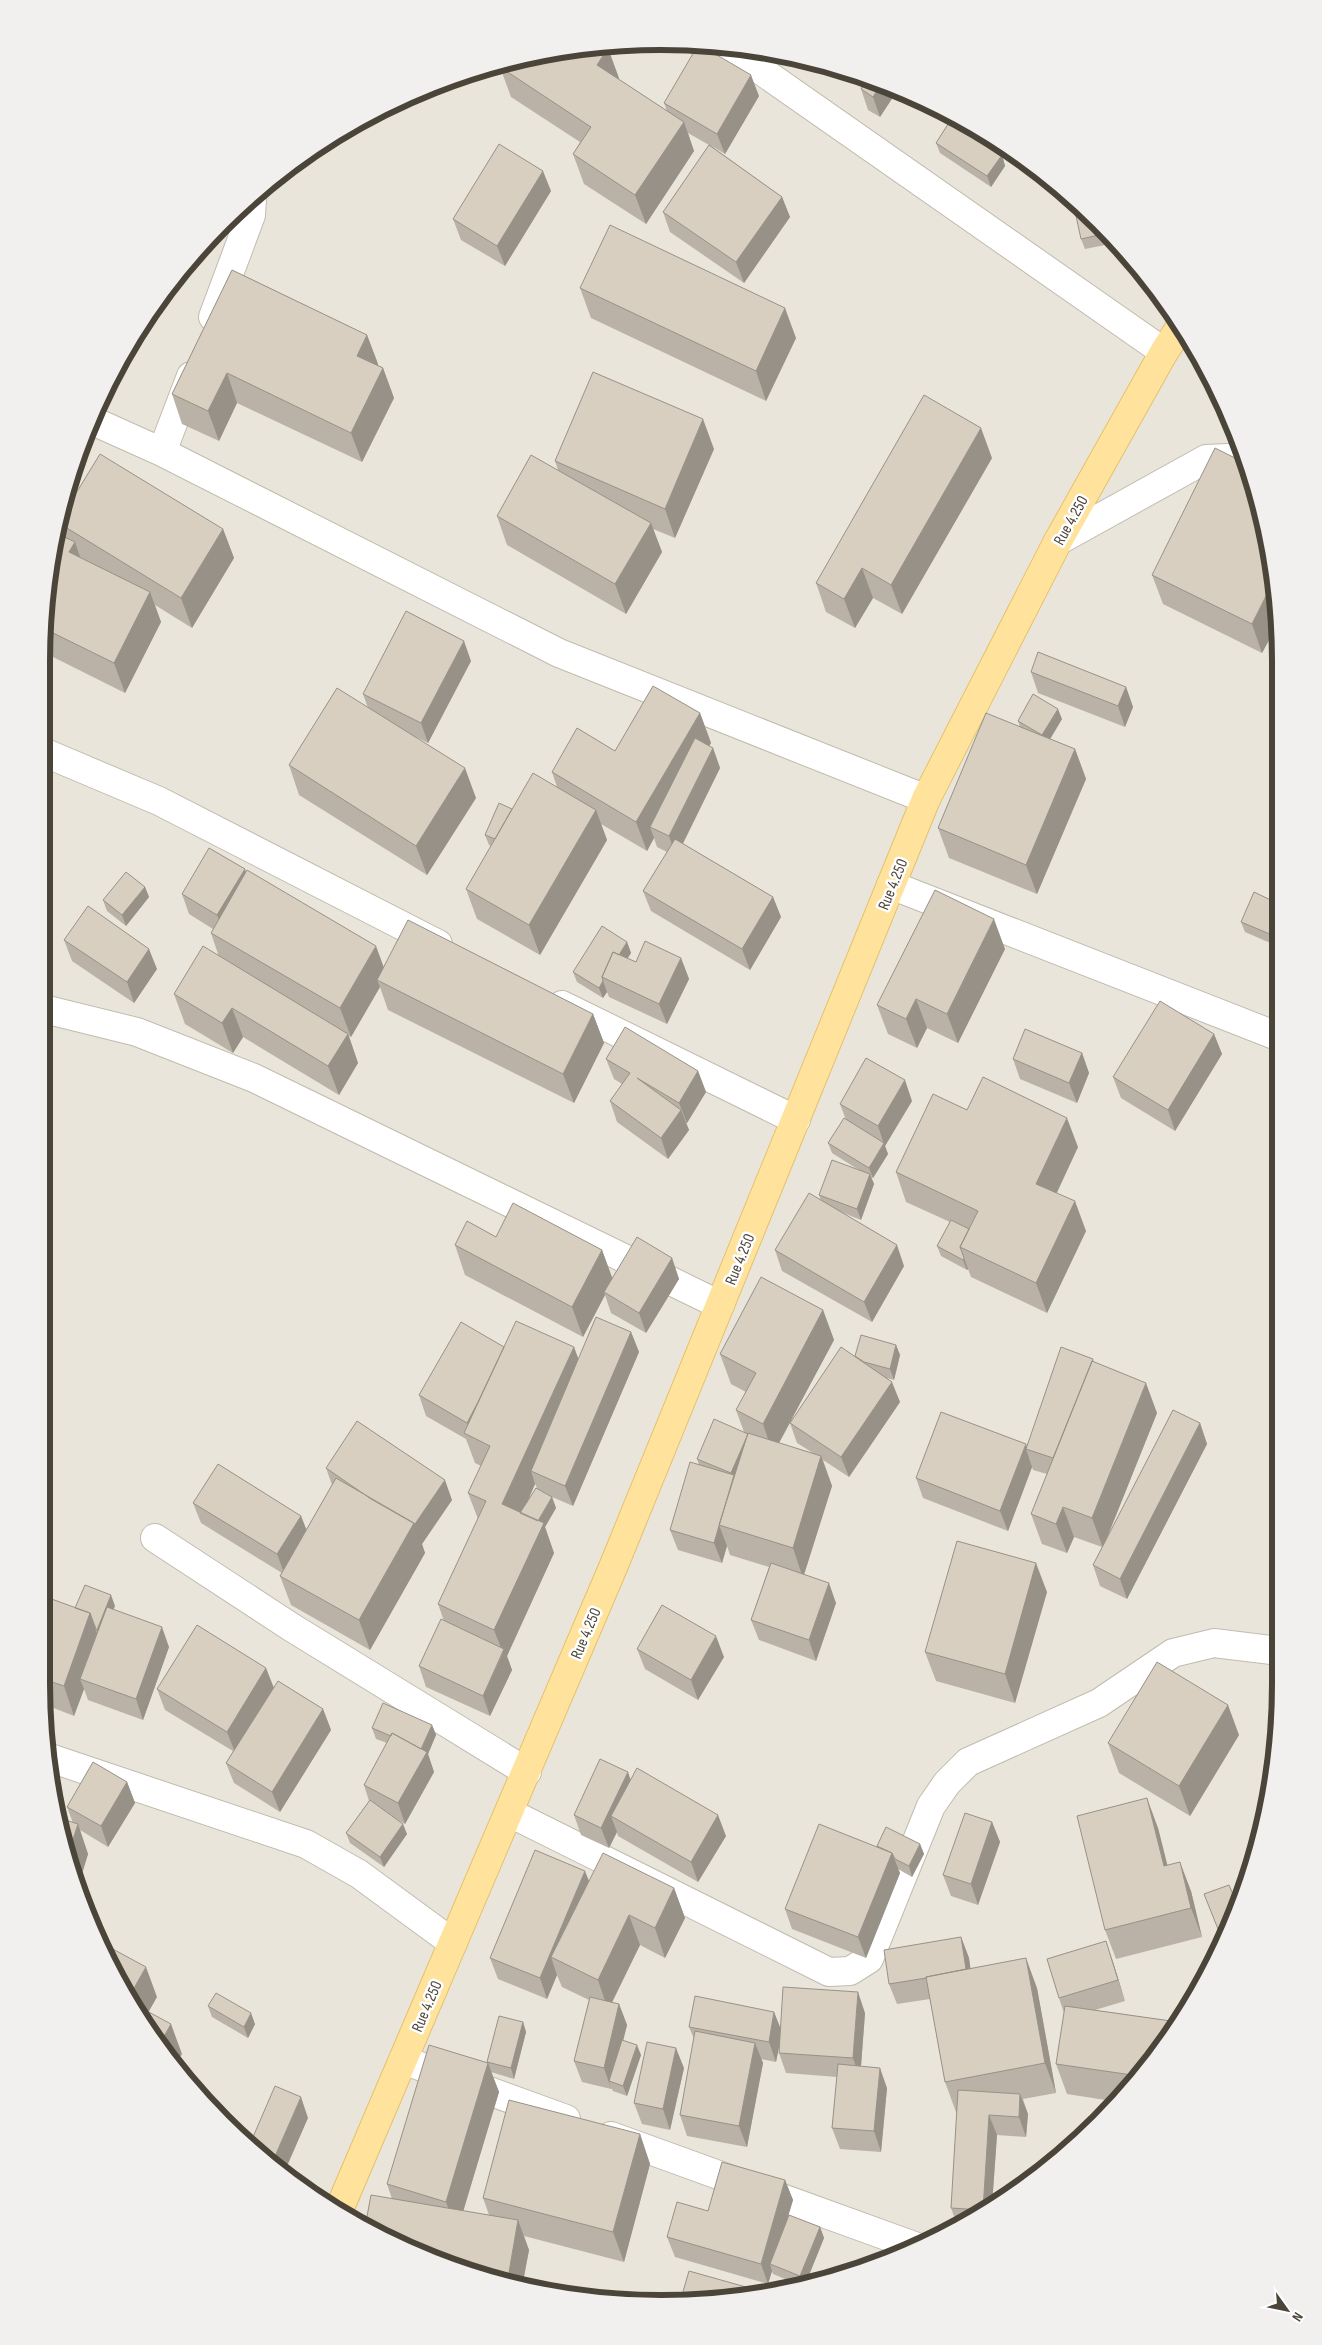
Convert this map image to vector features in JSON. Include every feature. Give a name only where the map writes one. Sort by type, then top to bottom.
[{"type":"main road","name":"Rue 4.250","points":[[341,2204],[510,1813],[796,1120],[926,799],[1058,541],[1176,333]]},
{"type":"street","points":[[739,55],[1164,352]]},
{"type":"street","points":[[162,452],[251,215],[251,208]]},
{"type":"street","points":[[98,424],[162,452],[559,653],[926,799]]},
{"type":"street","points":[[1058,541],[1206,459],[1228,458],[1240,464]]},
{"type":"street","points":[[50,755],[159,801],[462,956]]},
{"type":"street","points":[[892,885],[1272,1034]]},
{"type":"street","points":[[541,995],[796,1120]]},
{"type":"street","points":[[50,1010],[137,1032],[254,1078],[720,1305]]},
{"type":"street","points":[[155,1538],[291,1627],[527,1772]]},
{"type":"street","points":[[510,1813],[829,1972],[850,1972],[869,1959],[931,1806],[947,1783],[968,1762],[1099,1703],[1173,1653],[1214,1643],[1272,1650]]},
{"type":"street","points":[[55,1760],[306,1844],[359,1874],[453,1943]]},
{"type":"street","points":[[403,2060],[906,2243]]},
{"type":"shaded area","points":[[621,51],[701,51],[741,55],[819,71],[857,82],[931,113],[966,132],[1033,176],[1093,229],[1146,289],[1169,322],[1209,391],[1240,465],[1251,503],[1267,581],[1272,661],[1271,1724],[1267,1764],[1260,1803],[1240,1880],[1209,1954],[1190,1990],[1146,2056],[1093,2116],[1064,2143],[1033,2169],[1000,2192],[931,2232],[895,2248],[857,2263],[819,2274],[741,2290],[701,2294],[621,2294],[581,2290],[503,2274],[465,2263],[391,2232],[355,2213],[322,2192],[289,2169],[229,2116],[176,2056],[132,1990],[113,1954],[82,1880],[62,1803],[55,1764],[51,1724],[51,621],[55,581],[62,542],[82,465],[113,391],[132,355],[176,289],[202,258],[229,229],[289,176],[356,132],[391,113],[465,82],[503,71],[581,55]]},
{"type":"building","points":[[695,51],[712,52],[751,75],[717,134],[664,103]]},
{"type":"building","points":[[605,53],[597,65],[684,122],[635,195],[573,154],[591,127],[505,70],[581,55]]},
{"type":"building","points":[[864,85],[877,90],[873,97],[861,89]]},
{"type":"building","points":[[949,123],[1002,155],[987,176],[936,143]]},
{"type":"building","points":[[499,144],[543,171],[497,246],[453,219]]},
{"type":"building","points":[[709,145],[782,197],[736,262],[663,212]]},
{"type":"building","points":[[1075,212],[1099,235],[1081,239]]},
{"type":"building","points":[[610,225],[785,308],[756,371],[580,288]]},
{"type":"building","points":[[232,270],[367,335],[357,356],[383,368],[351,433],[227,373],[208,411],[172,394]]},
{"type":"building","points":[[593,372],[703,419],[665,509],[555,461]]},
{"type":"building","points":[[924,395],[981,428],[891,585],[862,568],[844,599],[816,583]]},
{"type":"building","points":[[1215,448],[1238,459],[1260,542],[1268,592],[1252,624],[1152,575]]},
{"type":"building","points":[[100,454],[223,529],[181,598],[65,527],[72,500]]},
{"type":"building","points":[[531,455],[651,523],[615,584],[497,516]]},
{"type":"building","points":[[63,537],[75,542],[69,552],[150,592],[114,663],[51,632],[55,581]]},
{"type":"building","points":[[406,611],[464,641],[421,723],[363,694]]},
{"type":"building","points":[[1038,652],[1126,687],[1118,706],[1031,672]]},
{"type":"building","points":[[653,686],[700,713],[636,822],[552,772],[577,728],[615,751]]},
{"type":"building","points":[[337,688],[465,768],[416,846],[289,765]]},
{"type":"building","points":[[1033,694],[1058,709],[1042,735],[1018,721]]},
{"type":"building","points":[[986,713],[1075,749],[1026,865],[938,828]]},
{"type":"building","points":[[695,738],[713,748],[669,836],[650,827]]},
{"type":"building","points":[[533,773],[596,810],[529,925],[466,889]]},
{"type":"building","points":[[499,803],[512,809],[495,839],[485,835]]},
{"type":"building","points":[[675,839],[773,897],[742,949],[643,891]]},
{"type":"building","points":[[209,848],[245,869],[217,915],[182,894]]},
{"type":"building","points":[[247,870],[376,946],[340,1008],[211,933]]},
{"type":"building","points":[[126,872],[145,887],[122,915],[103,900]]},
{"type":"building","points":[[935,890],[994,919],[947,1014],[916,999],[906,1019],[877,1005]]},
{"type":"building","points":[[1254,892],[1272,901],[1272,935],[1241,922]]},
{"type":"building","points":[[88,906],[149,949],[127,982],[64,940]]},
{"type":"building","points":[[408,920],[593,1014],[563,1074],[377,980]]},
{"type":"building","points":[[602,926],[627,942],[619,955],[613,952],[599,988],[573,972]]},
{"type":"building","points":[[645,941],[681,958],[659,1004],[602,977],[613,952],[636,962]]},
{"type":"building","points":[[203,946],[348,1034],[328,1066],[232,1008],[222,1023],[174,994]]},
{"type":"building","points":[[1160,1001],[1214,1034],[1168,1110],[1113,1077]]},
{"type":"building","points":[[625,1027],[698,1071],[679,1103],[637,1078],[681,1110],[661,1138],[610,1101],[630,1073],[606,1059]]},
{"type":"building","points":[[1025,1029],[1082,1053],[1069,1083],[1013,1059]]},
{"type":"building","points":[[866,1058],[905,1080],[878,1126],[840,1104]]},
{"type":"building","points":[[983,1077],[1067,1118],[1036,1184],[1075,1201],[1036,1283],[960,1247],[978,1211],[896,1172],[933,1094],[967,1110]]},
{"type":"building","points":[[844,1118],[884,1143],[869,1168],[828,1143]]},
{"type":"building","points":[[832,1160],[870,1174],[857,1209],[819,1195]]},
{"type":"building","points":[[809,1193],[897,1245],[864,1302],[775,1250]]},
{"type":"building","points":[[513,1203],[602,1250],[572,1307],[455,1245],[467,1221],[496,1237]]},
{"type":"building","points":[[951,1220],[969,1229],[960,1247],[963,1260],[937,1246]]},
{"type":"building","points":[[637,1237],[672,1258],[639,1313],[604,1292]]},
{"type":"building","points":[[761,1277],[823,1310],[763,1424],[736,1410],[756,1373],[720,1354]]},
{"type":"building","points":[[596,1317],[631,1332],[565,1486],[531,1471]]},
{"type":"building","points":[[516,1321],[574,1347],[502,1504],[544,1523],[494,1630],[438,1604],[486,1501],[468,1493],[490,1446],[464,1433]]},
{"type":"building","points":[[461,1322],[504,1347],[467,1423],[419,1395]]},
{"type":"building","points":[[861,1335],[896,1345],[890,1369],[864,1362],[855,1356]]},
{"type":"building","points":[[841,1347],[892,1382],[841,1457],[790,1423]]},
{"type":"building","points":[[1061,1347],[1093,1359],[1053,1458],[1026,1449]]},
{"type":"building","points":[[1092,1361],[1146,1383],[1092,1518],[1063,1507],[1056,1524],[1031,1514]]},
{"type":"building","points":[[1173,1410],[1200,1423],[1120,1579],[1093,1565]]},
{"type":"building","points":[[941,1412],[1026,1444],[1000,1511],[916,1478]]},
{"type":"building","points":[[714,1419],[748,1434],[731,1473],[697,1459]]},
{"type":"building","points":[[357,1421],[445,1480],[415,1524],[371,1499],[326,1468]]},
{"type":"building","points":[[748,1433],[821,1456],[793,1548],[719,1525]]},
{"type":"building","points":[[690,1462],[734,1475],[714,1543],[670,1530]]},
{"type":"building","points":[[218,1464],[301,1516],[277,1554],[193,1503]]},
{"type":"building","points":[[336,1478],[414,1523],[359,1620],[280,1576]]},
{"type":"building","points":[[536,1488],[552,1497],[538,1521],[520,1513]]},
{"type":"building","points":[[957,1541],[1036,1563],[1005,1674],[925,1652]]},
{"type":"building","points":[[771,1563],[829,1583],[809,1640],[751,1620]]},
{"type":"building","points":[[85,1585],[111,1595],[97,1630],[90,1613],[75,1608]]},
{"type":"building","points":[[50,1598],[90,1613],[64,1686],[50,1681]]},
{"type":"building","points":[[662,1605],[716,1636],[691,1680],[637,1649]]},
{"type":"building","points":[[107,1607],[162,1627],[136,1699],[80,1679]]},
{"type":"building","points":[[441,1619],[504,1649],[483,1696],[419,1666]]},
{"type":"building","points":[[197,1625],[266,1668],[227,1732],[157,1689]]},
{"type":"building","points":[[1157,1662],[1228,1705],[1179,1786],[1108,1743]]},
{"type":"building","points":[[278,1681],[323,1709],[272,1792],[226,1763]]},
{"type":"building","points":[[383,1703],[432,1725],[421,1749],[392,1733],[391,1736],[372,1728]]},
{"type":"building","points":[[392,1733],[427,1752],[398,1803],[364,1785]]},
{"type":"building","points":[[600,1759],[628,1772],[601,1828],[574,1815]]},
{"type":"building","points":[[93,1762],[127,1782],[101,1826],[67,1807]]},
{"type":"building","points":[[637,1768],[718,1815],[691,1862],[611,1816]]},
{"type":"building","points":[[1147,1798],[1164,1866],[1180,1862],[1191,1908],[1105,1930],[1077,1816]]},
{"type":"building","points":[[370,1800],[403,1824],[380,1857],[346,1833]]},
{"type":"building","points":[[965,1813],[992,1822],[971,1884],[943,1875]]},
{"type":"building","points":[[66,1820],[78,1824],[72,1844]]},
{"type":"building","points":[[819,1824],[892,1853],[858,1937],[785,1909]]},
{"type":"building","points":[[886,1827],[920,1844],[909,1866],[895,1859],[892,1853],[877,1846]]},
{"type":"building","points":[[535,1850],[585,1871],[540,1978],[490,1958]]},
{"type":"building","points":[[603,1853],[674,1888],[655,1928],[629,1915],[598,1980],[551,1957]]},
{"type":"building","points":[[1229,1885],[1234,1896],[1219,1932],[1204,1894]]},
{"type":"building","points":[[961,1937],[966,1969],[889,1984],[884,1950]]},
{"type":"building","points":[[1106,1941],[1118,1980],[1059,1998],[1047,1959]]},
{"type":"building","points":[[110,1948],[146,1967],[133,1991]]},
{"type":"building","points":[[1026,1958],[1045,2063],[945,2082],[926,1977]]},
{"type":"building","points":[[783,1987],[858,1992],[853,2058],[779,2053]]},
{"type":"building","points":[[216,1993],[251,2013],[244,2027],[208,2006]]},
{"type":"building","points":[[695,1996],[774,2012],[769,2042],[689,2027]]},
{"type":"building","points":[[590,1997],[619,2004],[604,2068],[574,2061]]},
{"type":"building","points":[[1065,2006],[1170,2021],[1130,2075],[1056,2064]]},
{"type":"building","points":[[145,2010],[171,2024],[163,2038]]},
{"type":"building","points":[[499,2016],[523,2022],[511,2068],[487,2062]]},
{"type":"building","points":[[695,2031],[755,2043],[739,2126],[680,2115]]},
{"type":"building","points":[[622,2040],[637,2045],[623,2086],[609,2081]]},
{"type":"building","points":[[647,2042],[676,2048],[663,2109],[634,2103]]},
{"type":"building","points":[[429,2045],[488,2063],[446,2202],[387,2184]]},
{"type":"building","points":[[838,2064],[880,2068],[874,2131],[832,2128]]},
{"type":"building","points":[[275,2086],[301,2097],[275,2157],[253,2138]]},
{"type":"building","points":[[958,2090],[1020,2094],[1019,2117],[989,2115],[983,2202],[972,2209],[951,2208]]},
{"type":"building","points":[[509,2100],[640,2134],[613,2232],[483,2198]]},
{"type":"building","points":[[722,2162],[785,2180],[761,2264],[667,2237],[677,2202],[708,2211]]},
{"type":"building","points":[[371,2195],[518,2220],[509,2275],[465,2263],[427,2248],[366,2219]]},
{"type":"building","points":[[789,2215],[820,2227],[800,2276],[770,2264]]},
{"type":"building","points":[[689,2271],[750,2288],[701,2294],[682,2294]]}]
